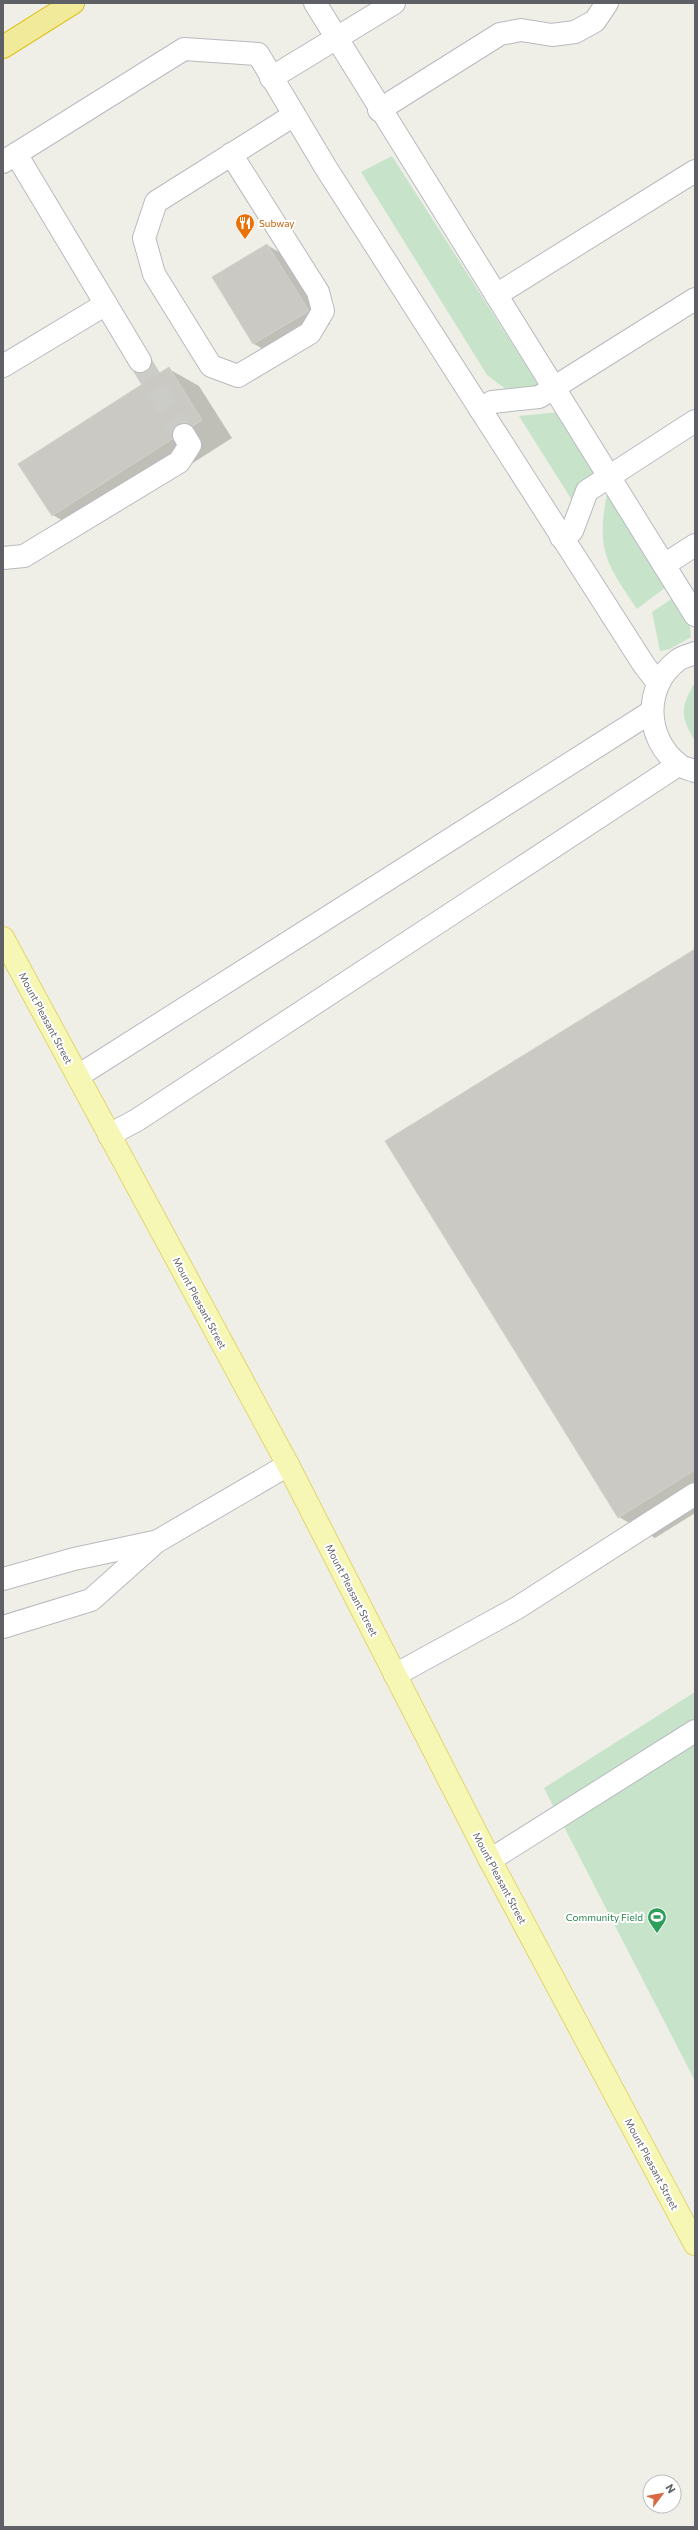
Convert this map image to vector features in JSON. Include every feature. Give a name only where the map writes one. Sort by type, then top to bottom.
[{"type":"highway","points":[[3,47],[74,3]]},
{"type":"main road","name":"Mount Pleasant Street","points":[[3,938],[288,1465],[490,1860],[695,2244]]},
{"type":"street","points":[[315,3],[379,110],[695,615]]},
{"type":"street","points":[[271,78],[336,39],[366,11],[394,3]]},
{"type":"street","points":[[379,110],[500,34],[521,30],[552,35],[575,32],[595,21],[607,3]]},
{"type":"street","points":[[140,361],[106,304],[9,158],[184,49],[258,54],[294,115],[480,410],[644,666],[658,683]]},
{"type":"street","points":[[231,154],[318,292],[323,311],[310,332],[238,376],[211,366],[154,274],[144,238],[156,202],[231,154],[294,115]]},
{"type":"street","points":[[496,295],[695,171]]},
{"type":"street","points":[[480,410],[492,402],[539,398],[695,299]]},
{"type":"street","points":[[3,366],[106,304]]},
{"type":"street","points":[[561,537],[572,531],[587,490],[695,421]]},
{"type":"street","points":[[3,558],[24,556],[179,462],[190,445],[184,435]]},
{"type":"street","points":[[664,565],[695,545]]},
{"type":"street","points":[[109,1135],[150,1111],[687,768],[658,742],[651,712],[658,683],[678,660],[695,653]]},
{"type":"street","points":[[78,1076],[651,712]]},
{"type":"street","points":[[3,1627],[91,1600],[156,1542],[288,1465]]},
{"type":"street","points":[[395,1675],[517,1608],[695,1494]]},
{"type":"street","points":[[3,1579],[74,1559],[156,1542]]},
{"type":"street","points":[[490,1860],[695,1731]]},
{"type":"green space","points":[[392,156],[540,387],[507,390],[487,375],[361,172]]},
{"type":"green space","points":[[559,412],[595,473],[575,505],[519,416]]},
{"type":"green space","points":[[607,494],[666,587],[637,609],[618,580],[606,555],[603,543],[603,529]]},
{"type":"green space","points":[[673,598],[690,625],[691,637],[670,649],[660,651],[652,612]]},
{"type":"green space","points":[[695,682],[695,741],[686,724],[684,711],[687,698]]},
{"type":"green space","name":"Community Field","points":[[695,1692],[695,2081],[544,1788]]},
{"type":"building","points":[[267,244],[309,311],[253,344],[212,277]]},
{"type":"building","points":[[169,367],[202,420],[52,516],[18,464]]},
{"type":"building","points":[[695,949],[695,1470],[618,1518],[385,1141]]},
{"type":"tunnel","points":[[140,361],[184,435]]},
{"type":"place","name":"Subway","points":[[245,240]]},
{"type":"place","name":"Community Field","points":[[657,1934]]}]
